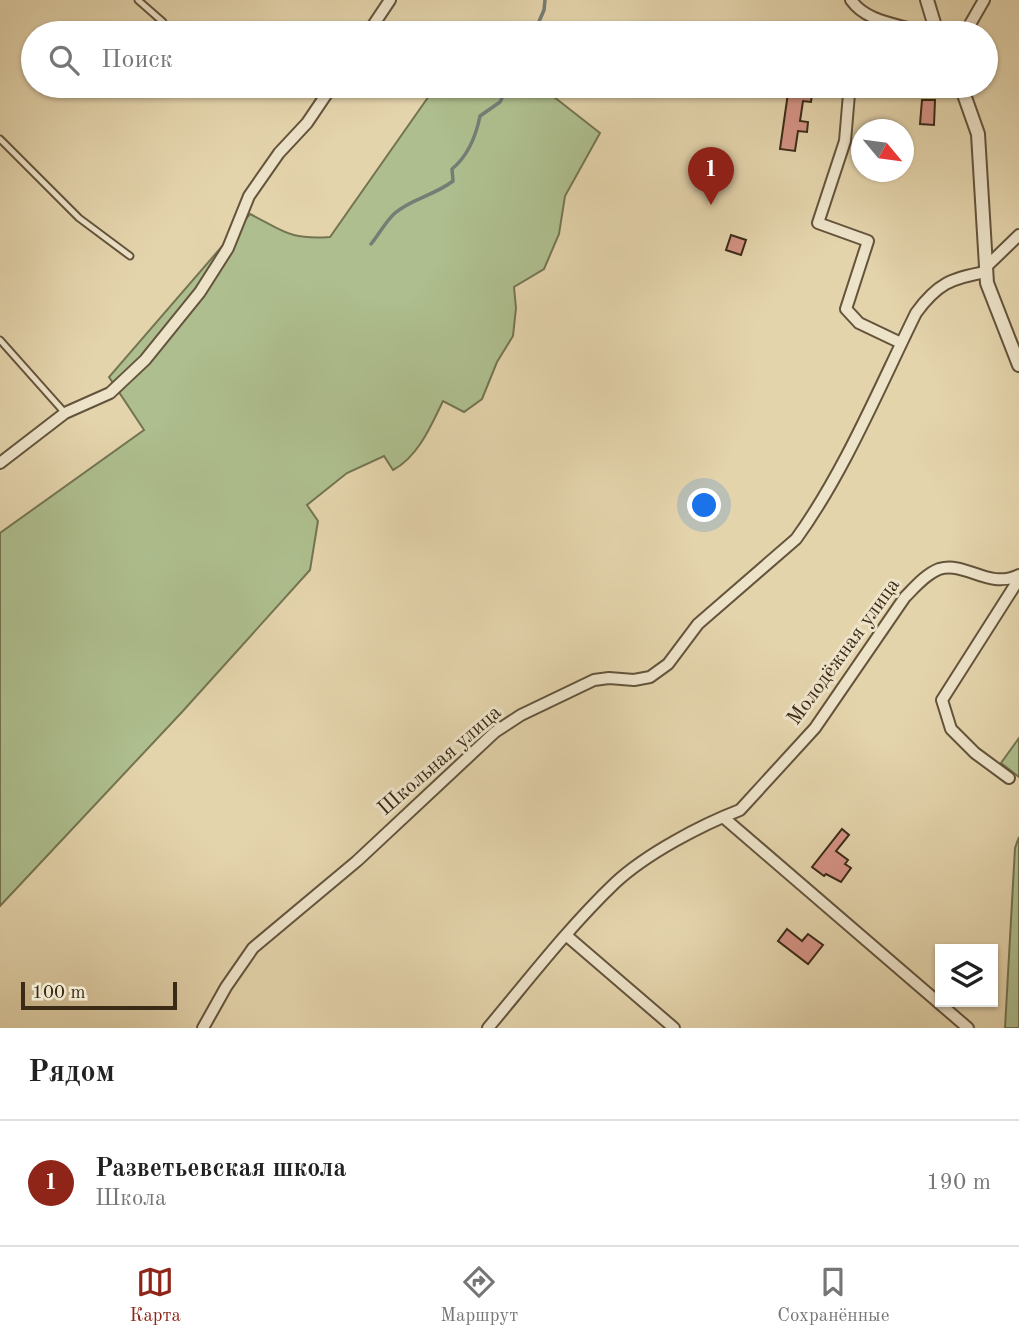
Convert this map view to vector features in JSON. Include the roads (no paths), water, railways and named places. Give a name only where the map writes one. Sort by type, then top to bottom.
[{"type":"street","points":[[376,21],[390,0]]},
{"type":"street","points":[[852,0],[871,18],[886,21]]},
{"type":"street","points":[[927,0],[933,21]]},
{"type":"street","points":[[972,21],[984,0]]},
{"type":"street","points":[[0,463],[65,413],[110,393],[153,351],[200,292],[228,248],[249,196],[279,153],[307,123],[324,98]]},
{"type":"street","points":[[849,98],[845,141],[818,223],[868,241],[846,309],[859,323],[901,343]]},
{"type":"street","points":[[965,98],[978,134],[987,283],[1019,365]]},
{"type":"street","points":[[986,269],[1019,235]]},
{"type":"street","name":"Школьная улица","points":[[203,1028],[226,987],[253,948],[357,861],[495,732],[521,715],[594,680],[635,680],[650,677],[668,664],[698,624],[796,539],[807,524],[847,453],[916,313],[929,296],[946,282],[986,269]]},
{"type":"street","name":"Молодёжная улица","points":[[488,1028],[616,882],[646,858],[740,810],[815,728],[905,597],[921,580],[938,570],[953,568],[989,579],[1007,580],[1019,577]]},
{"type":"street","name":"Молодёжная улица","points":[[1009,778],[975,753],[951,729],[942,700],[1019,577]]},
{"type":"street","points":[[723,817],[968,1028]]},
{"type":"street","points":[[567,936],[674,1028]]},
{"type":"lane","points":[[138,0],[162,21]]},
{"type":"lane","points":[[0,139],[79,218],[130,256]]},
{"type":"lane","points":[[0,340],[65,413]]},
{"type":"waterway","points":[[539,21],[545,0]]},
{"type":"waterway","points":[[371,244],[395,213],[453,181],[452,169],[471,145],[480,116],[502,98]]},
{"type":"place","name":"Разветьевская школа","points":[[711,205]]}]
